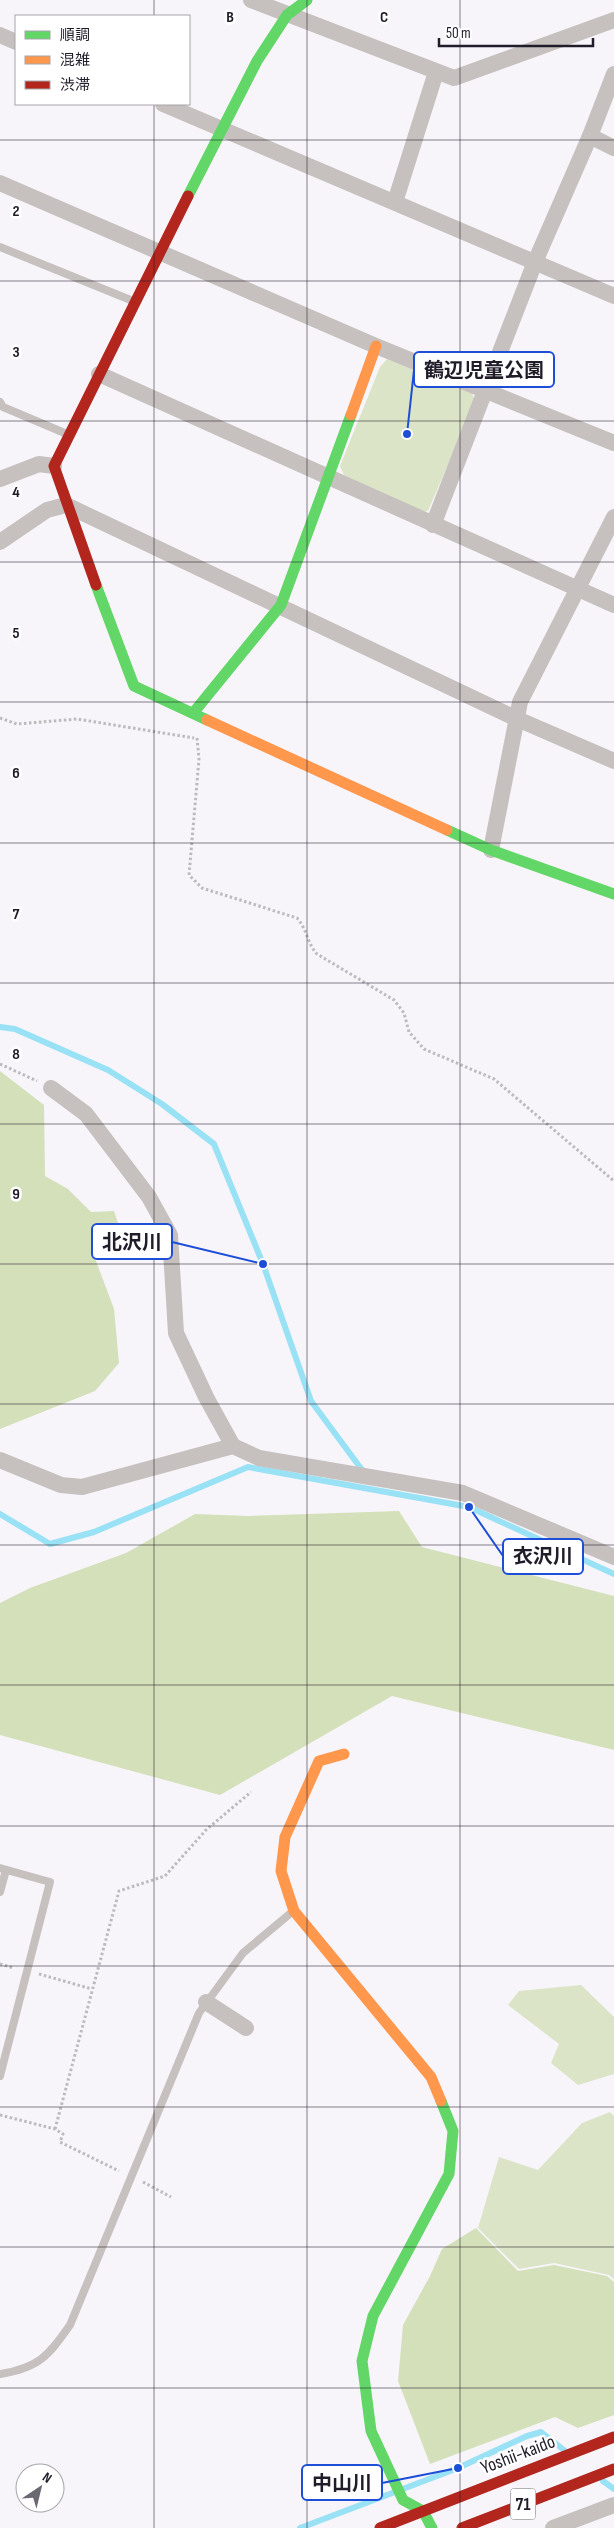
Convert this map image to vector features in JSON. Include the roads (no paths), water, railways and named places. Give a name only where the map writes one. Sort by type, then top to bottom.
[{"type":"street","points":[[251,0],[454,78],[614,20]]},
{"type":"street","points":[[307,0],[287,15],[258,61],[159,252],[54,466],[66,505],[134,686],[491,850],[614,894]]},
{"type":"street","points":[[0,35],[15,42]]},
{"type":"street","points":[[395,202],[436,72]]},
{"type":"street","points":[[433,525],[535,262],[590,136],[614,74]]},
{"type":"street","points":[[165,105],[614,296]]},
{"type":"street","points":[[590,136],[614,148]]},
{"type":"street","points":[[0,184],[376,346],[614,443]]},
{"type":"street","points":[[194,712],[281,605],[376,346]]},
{"type":"street","points":[[99,374],[614,605]]},
{"type":"street","points":[[0,479],[39,464],[54,466]]},
{"type":"street","points":[[0,542],[47,510],[66,505],[281,605],[515,718],[614,761]]},
{"type":"street","points":[[491,850],[515,718],[520,702],[614,517]]},
{"type":"street","points":[[50,1088],[86,1114],[148,1197],[170,1235],[176,1332],[206,1398],[233,1446],[259,1458],[463,1493],[614,1557]]},
{"type":"street","points":[[0,1460],[61,1485],[82,1487],[233,1446]]},
{"type":"street","points":[[344,1754],[319,1762],[285,1836],[281,1871],[294,1911],[430,2077],[453,2131],[449,2174],[374,2316],[362,2361],[371,2431],[403,2500],[423,2511],[432,2528]]},
{"type":"street","points":[[206,2002],[246,2028]]},
{"type":"street","name":"Yoshii-kaido","points":[[380,2528],[614,2437]]},
{"type":"street","name":"71","points":[[462,2528],[612,2470]]},
{"type":"street","points":[[553,2528],[613,2505]]},
{"type":"lane","points":[[0,247],[135,302]]},
{"type":"lane","points":[[0,402],[3,407],[69,435]]},
{"type":"lane","points":[[0,1892],[3,1869],[50,1882],[0,2076]]},
{"type":"lane","points":[[0,2374],[20,2371],[48,2356],[70,2325],[198,2013],[243,1953],[294,1911]]},
{"type":"waterway","points":[[0,1027],[15,1029],[108,1070],[162,1104],[214,1144],[263,1264],[311,1401],[365,1474]]},
{"type":"waterway","points":[[0,1514],[50,1544],[94,1532],[248,1467],[469,1507],[614,1574]]},
{"type":"waterway","points":[[300,2528],[458,2468],[527,2436],[541,2432],[564,2450]]},
{"type":"waterway","points":[[603,2481],[614,2489]]},
{"type":"place","name":"鶴辺児童公園","points":[[407,434]]},
{"type":"place","name":"北沢川","points":[[263,1264]]},
{"type":"place","name":"衣沢川","points":[[469,1507]]},
{"type":"place","name":"中山川","points":[[458,2468]]}]
